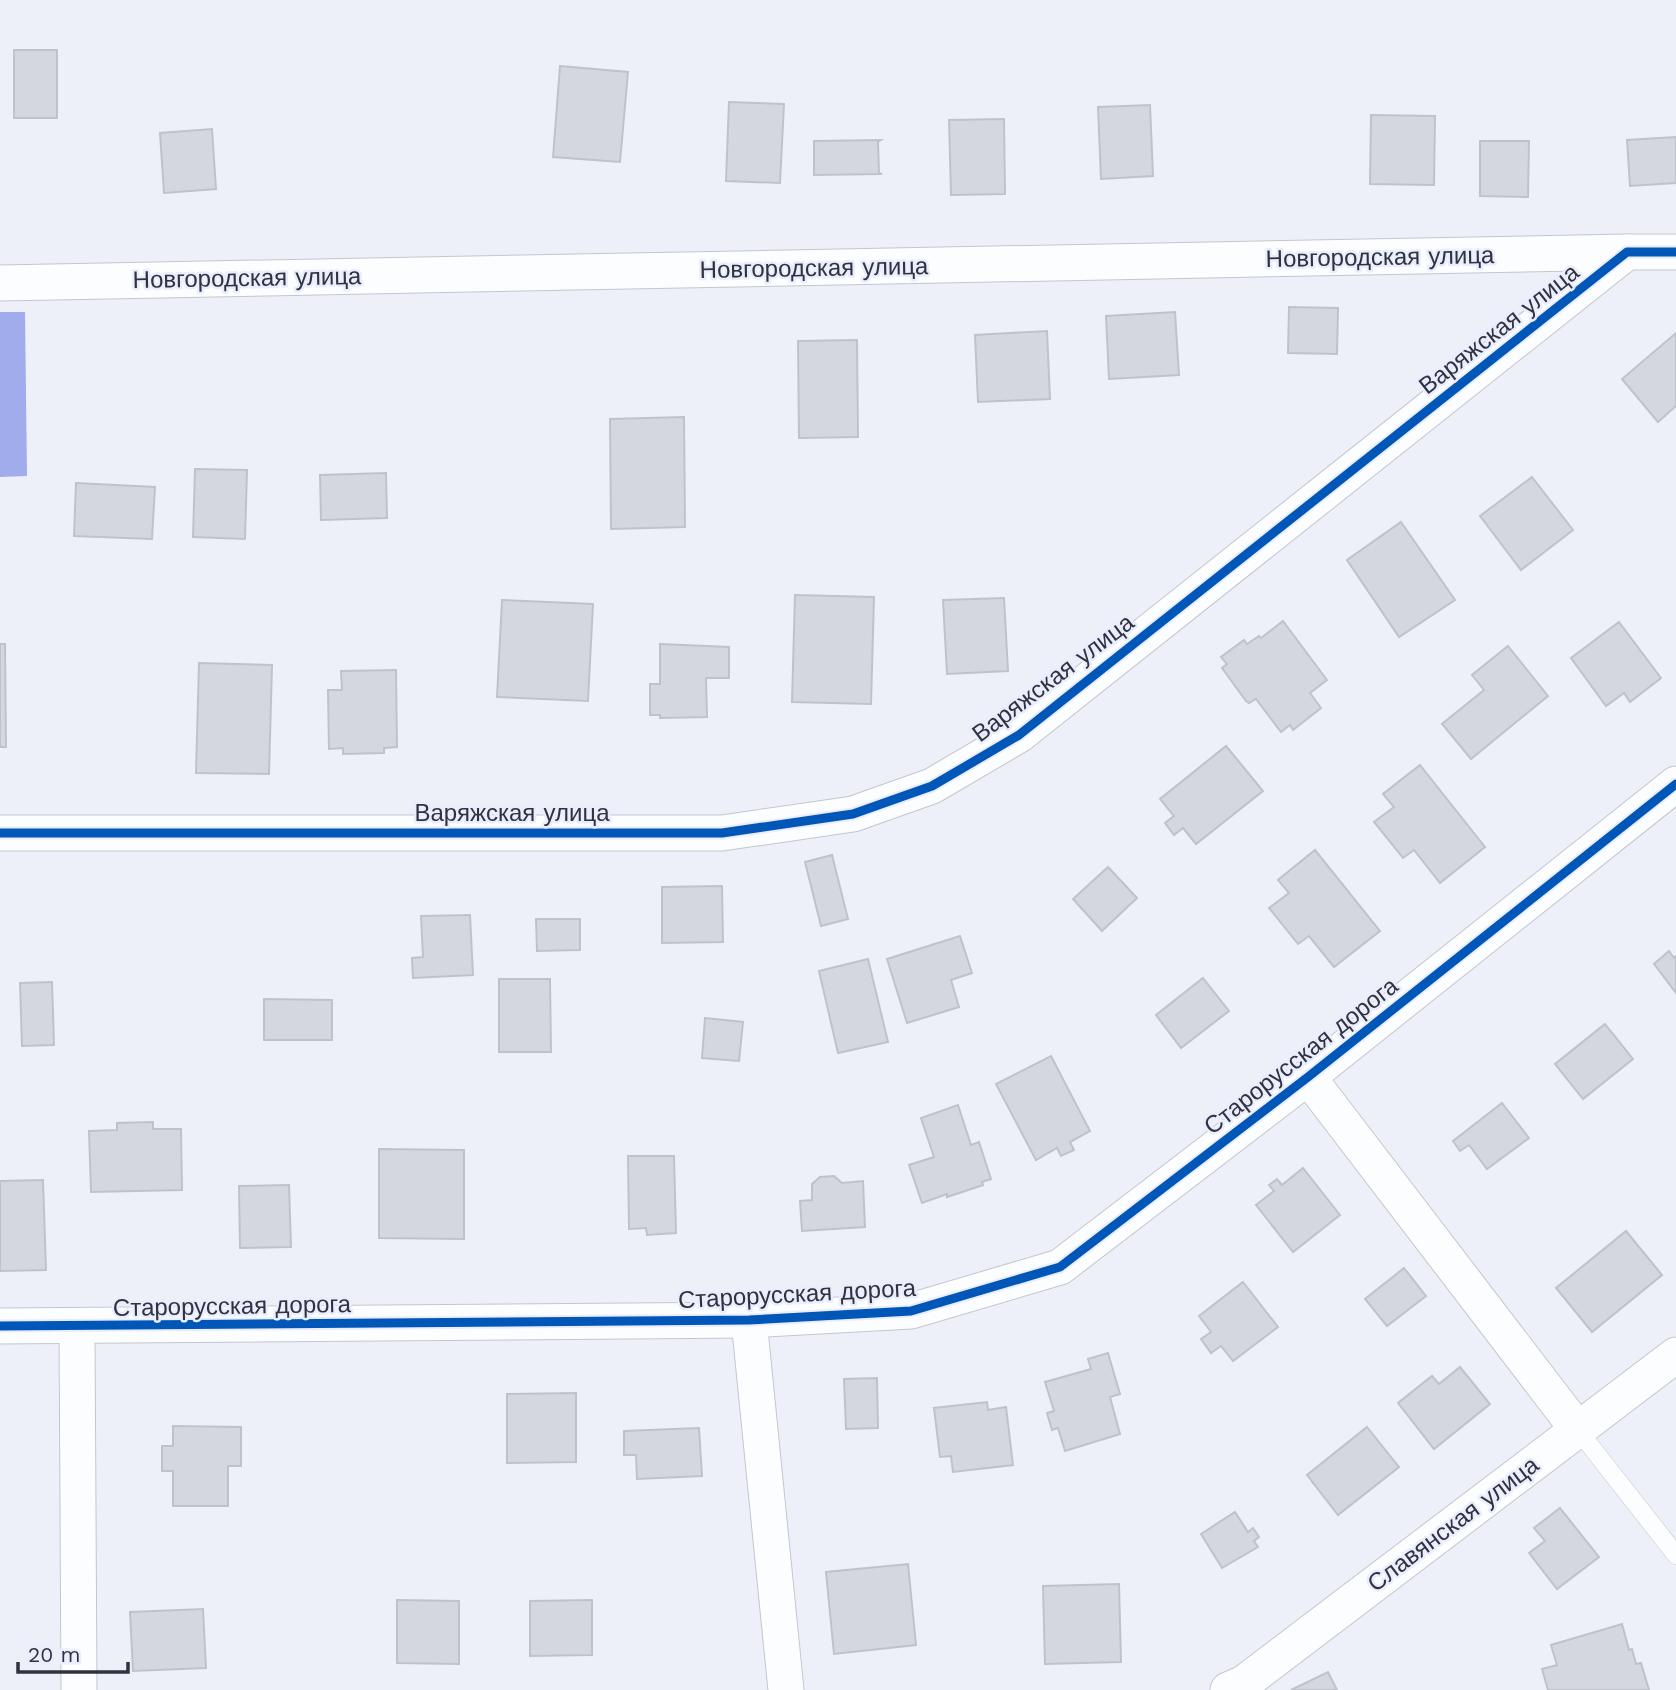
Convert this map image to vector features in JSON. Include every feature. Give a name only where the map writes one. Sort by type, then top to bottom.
[{"type":"street","points":[[1627,252],[1676,252]]},
{"type":"street","name":"Новгородская улица","points":[[0,283],[1627,252]]},
{"type":"street","name":"Варяжская улица","points":[[0,833],[722,833],[853,814],[932,786],[1018,735],[1627,252]]},
{"type":"street","name":"Старорусская дорога","points":[[0,1326],[750,1321],[911,1311],[1060,1267],[1308,1077],[1676,784]]},
{"type":"street","points":[[1308,1077],[1578,1430]]},
{"type":"street","points":[[750,1321],[786,1690]]},
{"type":"street","points":[[77,1327],[79,1690]]},
{"type":"street","name":"Славянская улица","points":[[1228,1690],[1244,1683],[1676,1355]]},
{"type":"lane","points":[[1578,1430],[1676,1555]]},
{"type":"water","points":[[0,312],[25,312],[27,476],[0,477]]},
{"type":"building","points":[[14,50],[57,50],[57,118],[14,118]]},
{"type":"building","points":[[560,66],[628,72],[620,162],[553,157]]},
{"type":"building","points":[[729,102],[784,104],[780,183],[726,181]]},
{"type":"building","points":[[1150,105],[1153,176],[1101,179],[1098,107]]},
{"type":"building","points":[[1371,115],[1435,116],[1434,185],[1370,184]]},
{"type":"building","points":[[1004,119],[1005,194],[951,195],[949,120]]},
{"type":"building","points":[[212,129],[216,189],[164,193],[160,133]]},
{"type":"building","points":[[1676,137],[1676,183],[1630,186],[1627,140]]},
{"type":"building","points":[[881,140],[878,142],[879,173],[882,174],[814,175],[814,141]]},
{"type":"building","points":[[1480,141],[1529,141],[1528,197],[1480,196]]},
{"type":"building","points":[[1289,307],[1338,308],[1337,354],[1288,353]]},
{"type":"building","points":[[1175,312],[1179,375],[1109,379],[1106,316]]},
{"type":"building","points":[[1047,331],[1050,399],[978,402],[975,335]]},
{"type":"building","points":[[1676,333],[1676,406],[1658,422],[1622,379]]},
{"type":"building","points":[[857,340],[858,437],[799,438],[798,341]]},
{"type":"building","points":[[684,417],[685,527],[611,529],[610,419]]},
{"type":"building","points":[[195,469],[247,470],[245,539],[193,537]]},
{"type":"building","points":[[386,473],[387,518],[321,520],[320,475]]},
{"type":"building","points":[[1532,477],[1573,530],[1521,570],[1480,516]]},
{"type":"building","points":[[76,483],[155,487],[152,539],[74,536]]},
{"type":"building","points":[[1401,522],[1455,600],[1399,637],[1347,560]]},
{"type":"building","points":[[795,595],[874,597],[871,704],[792,702]]},
{"type":"building","points":[[1004,598],[1008,671],[947,674],[943,600]]},
{"type":"building","points":[[502,600],[593,604],[588,701],[497,697]]},
{"type":"building","points":[[1283,621],[1327,680],[1310,693],[1321,708],[1293,730],[1290,725],[1281,732],[1256,699],[1249,703],[1246,701],[1222,668],[1227,664],[1221,657],[1244,640],[1247,644],[1259,636],[1261,638]]},
{"type":"building","points":[[1619,622],[1661,678],[1630,702],[1624,693],[1606,706],[1571,658]]},
{"type":"building","points":[[0,644],[5,644],[6,747],[0,747]]},
{"type":"building","points":[[660,644],[729,647],[729,678],[706,678],[707,717],[660,718],[660,715],[650,715],[650,684],[660,684]]},
{"type":"building","points":[[1508,646],[1548,696],[1471,759],[1442,724],[1484,690],[1472,675]]},
{"type":"building","points":[[199,663],[272,665],[269,774],[196,773]]},
{"type":"building","points":[[396,670],[397,747],[384,748],[384,753],[343,754],[343,748],[329,749],[328,690],[342,690],[341,671]]},
{"type":"building","points":[[1226,746],[1263,791],[1196,844],[1183,828],[1174,835],[1165,823],[1174,816],[1160,799]]},
{"type":"building","points":[[1420,765],[1485,847],[1440,883],[1414,850],[1403,858],[1374,822],[1394,807],[1383,794]]},
{"type":"building","points":[[1315,850],[1380,931],[1334,967],[1309,936],[1298,944],[1269,908],[1289,893],[1278,880]]},
{"type":"building","points":[[832,855],[848,919],[821,926],[805,862]]},
{"type":"building","points":[[1108,867],[1137,898],[1102,931],[1073,899]]},
{"type":"building","points":[[722,886],[723,942],[662,943],[662,887]]},
{"type":"building","points":[[470,915],[473,975],[413,978],[412,958],[423,957],[421,916]]},
{"type":"building","points":[[536,919],[580,919],[580,950],[537,951]]},
{"type":"building","points":[[960,936],[972,973],[951,980],[959,1007],[907,1023],[887,959]]},
{"type":"building","points":[[1669,951],[1674,958],[1676,956],[1676,993],[1654,964]]},
{"type":"building","points":[[868,959],[888,1042],[838,1053],[819,971]]},
{"type":"building","points":[[1203,978],[1229,1011],[1181,1048],[1156,1015]]},
{"type":"building","points":[[499,979],[550,979],[551,1052],[499,1052]]},
{"type":"building","points":[[52,982],[54,1045],[22,1046],[20,983]]},
{"type":"building","points":[[264,999],[332,1000],[332,1040],[264,1040]]},
{"type":"building","points":[[705,1018],[743,1022],[739,1061],[702,1058]]},
{"type":"building","points":[[1605,1024],[1633,1059],[1583,1099],[1555,1064]]},
{"type":"building","points":[[1051,1056],[1090,1131],[1070,1142],[1074,1150],[1061,1156],[1057,1148],[1036,1160],[996,1084]]},
{"type":"building","points":[[1502,1103],[1529,1138],[1487,1169],[1469,1145],[1460,1151],[1453,1141]]},
{"type":"building","points":[[958,1105],[971,1145],[979,1142],[991,1179],[982,1182],[983,1185],[922,1203],[909,1165],[934,1157],[921,1118]]},
{"type":"building","points":[[153,1122],[153,1129],[181,1129],[182,1190],[91,1192],[89,1131],[117,1130],[117,1123]]},
{"type":"building","points":[[379,1149],[464,1150],[464,1239],[379,1238]]},
{"type":"building","points":[[628,1156],[674,1156],[676,1233],[647,1235],[646,1228],[629,1229]]},
{"type":"building","points":[[1303,1168],[1340,1215],[1293,1252],[1256,1205],[1274,1191],[1269,1185],[1277,1179],[1282,1185]]},
{"type":"building","points":[[834,1176],[842,1183],[863,1181],[865,1227],[802,1231],[800,1201],[812,1200],[812,1184],[820,1177]]},
{"type":"building","points":[[43,1180],[46,1270],[0,1271],[0,1181]]},
{"type":"building","points":[[289,1185],[291,1247],[240,1248],[239,1186]]},
{"type":"building","points":[[1626,1231],[1662,1275],[1592,1332],[1556,1288]]},
{"type":"building","points":[[1404,1268],[1426,1296],[1387,1326],[1365,1299]]},
{"type":"building","points":[[1243,1282],[1278,1327],[1233,1361],[1221,1346],[1211,1353],[1201,1339],[1211,1332],[1199,1316]]},
{"type":"building","points":[[1108,1353],[1120,1394],[1110,1397],[1120,1434],[1065,1451],[1058,1428],[1052,1430],[1047,1413],[1054,1411],[1045,1382],[1091,1369],[1088,1359]]},
{"type":"building","points":[[1460,1367],[1490,1404],[1434,1449],[1398,1403],[1432,1376],[1439,1384]]},
{"type":"building","points":[[877,1378],[878,1428],[846,1429],[844,1379]]},
{"type":"building","points":[[576,1393],[576,1462],[507,1463],[507,1394]]},
{"type":"building","points":[[987,1402],[988,1410],[1006,1407],[1013,1465],[953,1472],[951,1456],[940,1457],[934,1408]]},
{"type":"building","points":[[173,1426],[241,1427],[241,1466],[228,1466],[228,1506],[173,1506],[173,1471],[162,1471],[162,1446],[173,1446]]},
{"type":"building","points":[[1367,1427],[1399,1467],[1338,1515],[1307,1475]]},
{"type":"building","points":[[699,1428],[702,1476],[637,1479],[636,1455],[624,1455],[624,1431]]},
{"type":"building","points":[[1560,1508],[1599,1557],[1557,1589],[1529,1553],[1545,1541],[1534,1528]]},
{"type":"building","points":[[1235,1512],[1248,1532],[1253,1528],[1259,1537],[1254,1541],[1258,1547],[1222,1568],[1201,1534]]},
{"type":"building","points":[[908,1564],[916,1645],[834,1654],[826,1572]]},
{"type":"building","points":[[1119,1584],[1121,1662],[1045,1664],[1043,1586]]},
{"type":"building","points":[[397,1600],[459,1601],[459,1664],[397,1663]]},
{"type":"building","points":[[592,1600],[592,1655],[530,1656],[530,1601]]},
{"type":"building","points":[[203,1609],[206,1668],[133,1671],[130,1612]]},
{"type":"building","points":[[1622,1624],[1629,1650],[1632,1649],[1636,1664],[1641,1663],[1649,1690],[1548,1690],[1542,1669],[1557,1665],[1551,1645]]},
{"type":"building","points":[[1328,1672],[1337,1690],[1291,1690]]},
{"type":"cycle path","points":[[0,833],[722,833],[853,814],[932,786],[1019,735],[1627,252],[1676,252]]},
{"type":"cycle path","points":[[0,1326],[749,1320],[911,1311],[1060,1267],[1308,1077],[1676,784]]}]
